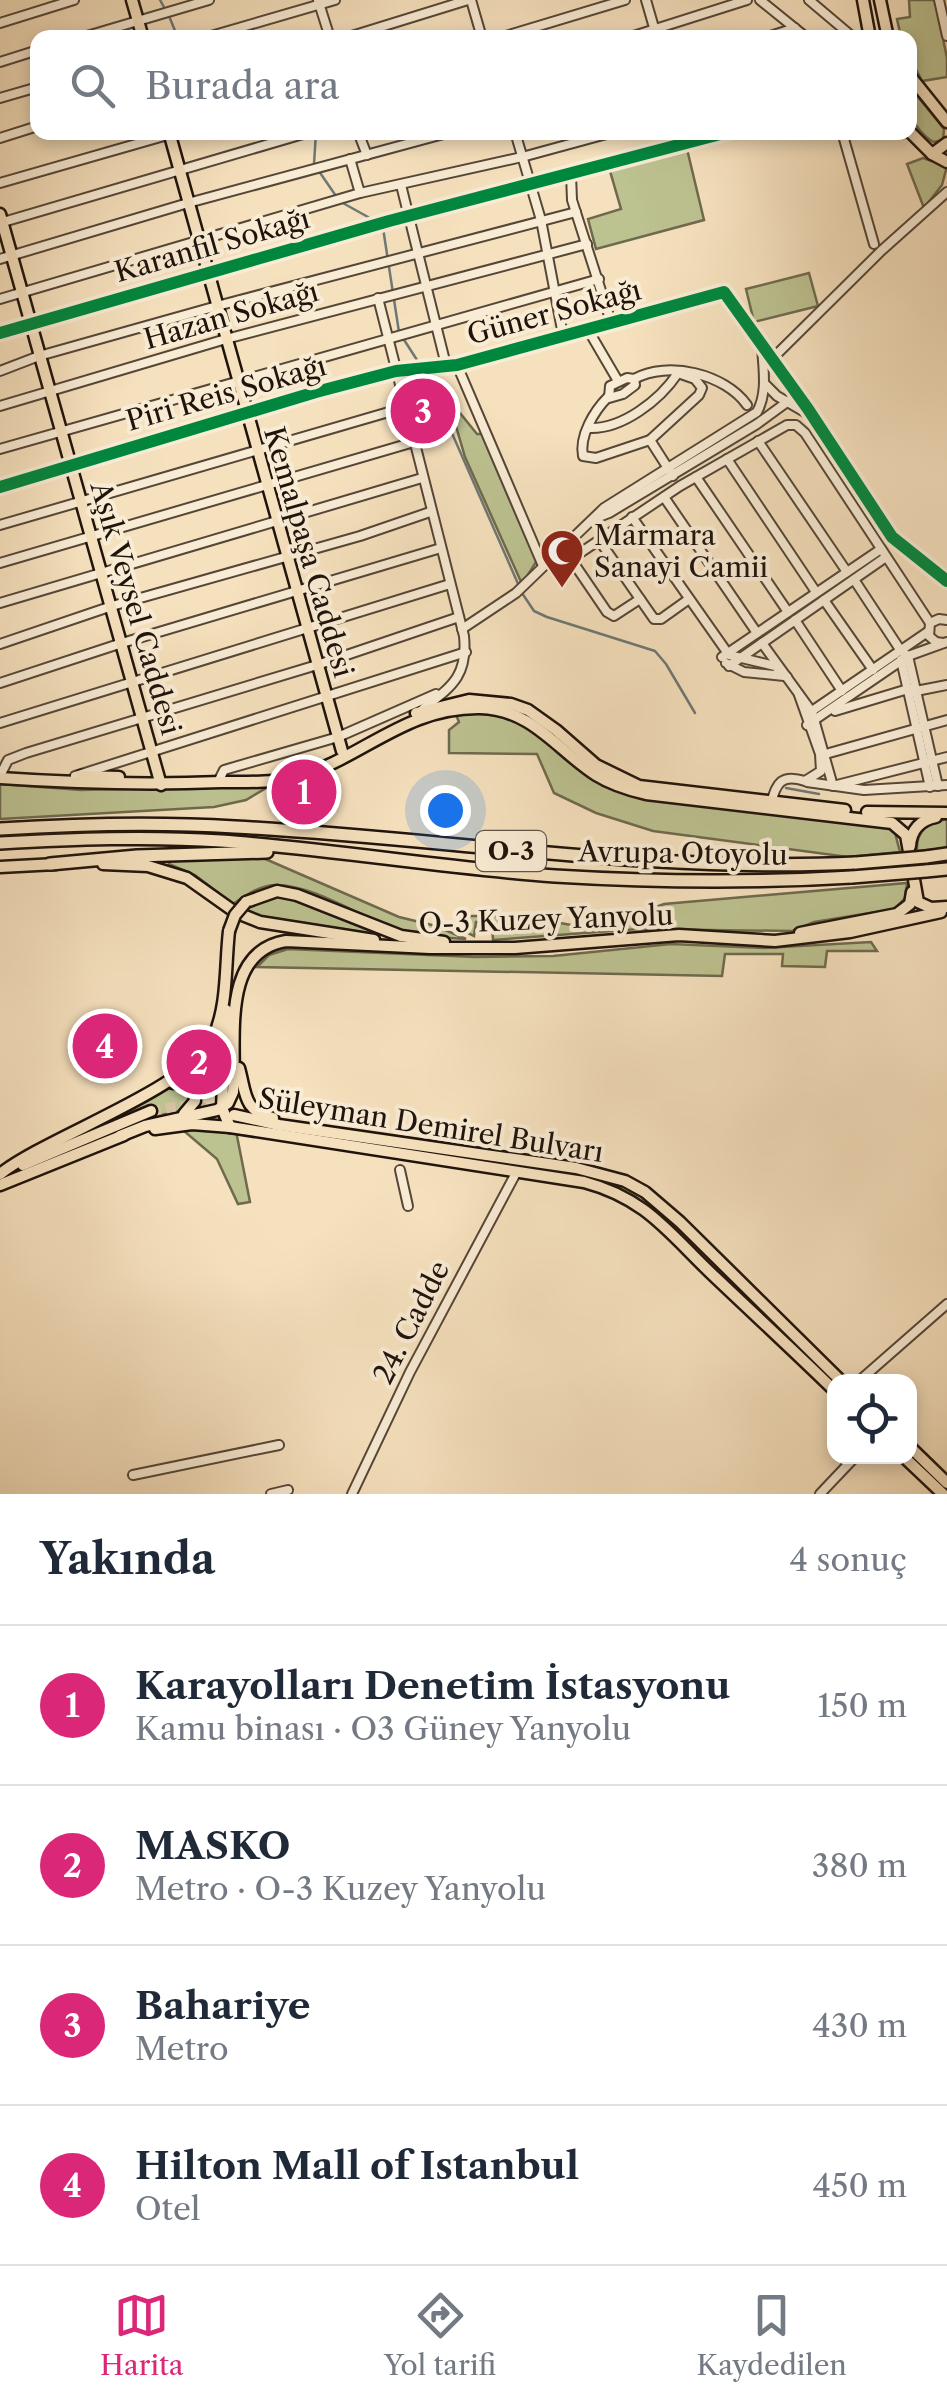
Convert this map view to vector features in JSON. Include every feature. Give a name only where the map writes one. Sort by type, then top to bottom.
[{"type":"highway","name":"Avrupa Otoyolu","points":[[0,826],[51,820],[286,830],[678,863],[856,864],[947,854]]},
{"type":"highway","name":"Avrupa Otoyolu","points":[[0,843],[200,840],[601,878],[724,881],[852,877],[947,868]]},
{"type":"highway","points":[[50,864],[76,859],[216,852],[351,855]]},
{"type":"main road","points":[[132,0],[140,30]]},
{"type":"main road","points":[[864,0],[869,30]]},
{"type":"main road","points":[[880,0],[886,30]]},
{"type":"main road","points":[[884,24],[888,0]]},
{"type":"main road","points":[[917,85],[947,122]]},
{"type":"main road","points":[[917,139],[947,162]]},
{"type":"main road","name":"Kemalpaşa Caddesi","points":[[173,140],[236,380],[342,752]]},
{"type":"main road","points":[[932,154],[947,143]]},
{"type":"main road","name":"Aşık Veysel Caddesi","points":[[1,220],[160,782]]},
{"type":"main road","points":[[1,774],[160,782],[282,776],[311,768],[395,721],[470,700],[511,704],[528,710],[596,765],[639,786],[892,823],[901,828],[910,849]]},
{"type":"main road","points":[[1,774],[160,782],[292,778],[315,771],[413,720],[480,708],[514,714],[533,724],[598,776],[624,789],[646,794],[896,814],[947,814]]},
{"type":"main road","points":[[947,814],[918,825],[912,832],[910,849],[912,886],[918,902],[924,907],[947,909]]},
{"type":"main road","points":[[0,866],[148,866],[198,883],[250,920],[430,948]]},
{"type":"main road","name":"O-3 Kuzey Yanyolu","points":[[226,978],[229,931],[235,915],[246,902],[277,890],[401,936],[475,944],[679,930],[748,935],[802,933],[896,914],[910,904],[912,886]]},
{"type":"main road","name":"O-3 Kuzey Yanyolu","points":[[234,1057],[242,976],[252,957],[270,943],[286,940],[515,948],[679,936],[748,941],[800,939],[947,909]]},
{"type":"main road","points":[[0,1175],[32,1153],[185,1072],[206,1050],[219,1019],[226,978]]},
{"type":"main road","points":[[226,978],[222,1108],[224,1118],[232,1121]]},
{"type":"main road","points":[[120,1136],[222,1108],[234,1092],[234,1057]]},
{"type":"main road","points":[[234,1057],[246,1102],[262,1115],[418,1144]]},
{"type":"main road","points":[[163,1084],[186,1083],[194,1090],[192,1107],[179,1117]]},
{"type":"main road","points":[[0,1175],[151,1111]]},
{"type":"main road","name":"Süleyman Demirel Bulvarı","points":[[232,1121],[610,1189],[644,1208],[827,1383]]},
{"type":"main road","name":"Süleyman Demirel Bulvarı","points":[[0,1188],[120,1136],[232,1121],[418,1144],[602,1174],[645,1192],[680,1222],[834,1374]]},
{"type":"main road","points":[[917,1454],[947,1483]]},
{"type":"main road","points":[[912,1464],[943,1494]]},
{"type":"street","points":[[0,23],[74,0]]},
{"type":"street","points":[[106,30],[209,0]]},
{"type":"street","points":[[230,30],[335,0]]},
{"type":"street","points":[[371,30],[470,0],[479,30]]},
{"type":"street","points":[[526,30],[625,0]]},
{"type":"street","points":[[646,0],[655,30]]},
{"type":"street","points":[[664,30],[747,0]]},
{"type":"street","points":[[760,0],[795,28]]},
{"type":"street","points":[[810,0],[845,30]]},
{"type":"street","points":[[938,0],[947,36]]},
{"type":"street","points":[[319,2],[328,30]]},
{"type":"street","points":[[789,30],[795,28]]},
{"type":"street","points":[[0,62],[30,53]]},
{"type":"street","points":[[0,98],[30,89]]},
{"type":"street","points":[[0,138],[30,129]]},
{"type":"street","points":[[0,183],[148,140]]},
{"type":"street","points":[[1,220],[281,140]]},
{"type":"street","points":[[361,140],[367,154]]},
{"type":"street","points":[[0,260],[420,140]]},
{"type":"street","points":[[517,140],[541,220],[564,335]]},
{"type":"street","points":[[0,299],[360,192],[522,158],[586,140]]},
{"type":"street","points":[[687,140],[688,144]]},
{"type":"street","name":"Karanfil Sokağı","points":[[0,333],[377,224],[701,140]]},
{"type":"street","points":[[844,140],[874,244]]},
{"type":"street","points":[[350,159],[360,192]]},
{"type":"street","points":[[571,175],[576,212],[611,322]]},
{"type":"street","points":[[401,185],[446,365]]},
{"type":"street","points":[[762,368],[947,189]]},
{"type":"street","points":[[0,371],[38,356],[217,306],[576,212]]},
{"type":"street","name":"Hazan Sokağı","points":[[0,406],[226,339],[588,244]]},
{"type":"street","points":[[0,449],[599,279]]},
{"type":"street","name":"Güner Sokağı","points":[[396,371],[458,365],[724,292],[762,346]]},
{"type":"street","points":[[378,298],[396,336],[396,371],[466,652],[460,676],[419,712]]},
{"type":"street","points":[[586,328],[618,381]]},
{"type":"street","points":[[762,346],[892,537],[947,581]]},
{"type":"street","points":[[462,629],[516,593],[599,517],[749,419],[762,402],[762,346]]},
{"type":"street","points":[[458,365],[543,566]]},
{"type":"street","points":[[678,373],[695,379],[701,390],[684,412],[650,440],[590,459],[583,456],[581,448],[588,428],[610,386],[618,381],[654,370],[678,373],[712,378],[736,390],[747,405]]},
{"type":"street","name":"Piri Reis Sokağı","points":[[0,486],[396,371]]},
{"type":"street","points":[[588,428],[610,426],[642,409],[678,373]]},
{"type":"street","points":[[608,396],[628,392],[635,385],[634,379]]},
{"type":"street","points":[[764,384],[810,415]]},
{"type":"street","points":[[670,472],[776,411],[798,394]]},
{"type":"street","points":[[762,402],[769,402],[776,411]]},
{"type":"street","points":[[0,525],[406,407]]},
{"type":"street","points":[[640,599],[614,616],[575,565],[574,557],[758,441],[787,425],[796,425],[884,553],[936,642],[946,642]]},
{"type":"street","points":[[650,440],[670,472]]},
{"type":"street","points":[[758,441],[847,572]]},
{"type":"street","points":[[0,564],[414,442]]},
{"type":"street","points":[[728,459],[816,592]]},
{"type":"street","points":[[0,603],[422,478]]},
{"type":"street","points":[[696,478],[788,612]]},
{"type":"street","points":[[664,497],[757,633]]},
{"type":"street","points":[[0,644],[112,606],[430,512]]},
{"type":"street","points":[[632,517],[714,636],[729,666]]},
{"type":"street","points":[[599,540],[654,619],[662,620],[689,599]]},
{"type":"street","points":[[0,683],[122,642],[441,548]]},
{"type":"street","points":[[726,656],[816,592],[884,553]]},
{"type":"street","points":[[729,666],[855,581],[884,553]]},
{"type":"street","points":[[771,805],[777,784],[792,777],[864,790],[938,786],[903,656],[855,581]]},
{"type":"street","points":[[0,723],[450,584]]},
{"type":"street","points":[[824,600],[873,670]]},
{"type":"street","points":[[1,774],[8,760],[459,617]]},
{"type":"street","points":[[826,714],[903,656],[929,627],[946,618]]},
{"type":"street","points":[[795,620],[842,691]]},
{"type":"street","points":[[762,642],[798,691],[833,786]]},
{"type":"street","points":[[809,718],[873,670],[946,642]]},
{"type":"street","points":[[75,776],[466,652]]},
{"type":"street","points":[[726,656],[775,666],[787,677]]},
{"type":"street","points":[[729,666],[744,672],[787,677]]},
{"type":"street","points":[[809,718],[912,690],[947,685]]},
{"type":"street","points":[[220,778],[224,770],[236,765],[338,737],[448,690]]},
{"type":"street","points":[[822,755],[947,720]]},
{"type":"street","points":[[804,781],[821,771],[822,755]]},
{"type":"street","points":[[833,786],[947,757]]},
{"type":"street","points":[[400,1170],[408,1206]]},
{"type":"street","name":"24. Cadde","points":[[352,1494],[420,1354],[516,1173]]},
{"type":"street","points":[[867,1374],[947,1304]]},
{"type":"street","points":[[133,1475],[279,1445]]},
{"type":"street","points":[[820,1494],[848,1464]]},
{"type":"street","points":[[271,1494],[288,1490]]},
{"type":"green space","points":[[909,0],[935,0],[947,77],[922,81],[917,71],[917,30],[899,30],[897,19],[910,17]]},
{"type":"green space","points":[[917,96],[944,129],[943,140],[933,142],[917,126]]},
{"type":"green space","points":[[687,149],[704,220],[596,249],[588,219],[621,209],[610,171]]},
{"type":"green space","points":[[923,158],[947,166],[942,185],[924,208],[907,164]]},
{"type":"green space","points":[[809,273],[818,306],[754,322],[746,289]]},
{"type":"green space","points":[[460,413],[477,434],[484,434],[538,559],[522,584],[465,457],[453,416]]},
{"type":"green space","points":[[454,710],[523,711],[587,775],[617,789],[872,822],[894,829],[900,852],[848,857],[653,831],[596,813],[554,793],[537,754],[449,753],[449,730],[459,722]]},
{"type":"green space","points":[[0,784],[81,790],[271,785],[246,800],[214,807],[0,819]]},
{"type":"green space","points":[[947,819],[947,848],[917,851],[924,829]]},
{"type":"green space","points":[[263,858],[399,917],[466,939],[404,932],[291,886],[264,887],[233,904],[168,860]]},
{"type":"green space","points":[[907,883],[905,898],[895,909],[814,922],[792,931],[639,929],[493,940],[492,922],[476,922],[474,936],[466,932],[467,916],[522,916],[582,927],[626,918],[664,904]]},
{"type":"green space","points":[[280,895],[381,935],[259,916],[246,910],[259,900]]},
{"type":"green space","points":[[871,942],[877,951],[827,951],[825,967],[782,966],[783,954],[725,954],[722,976],[257,967],[269,955],[288,949],[475,957],[553,956],[671,944],[764,948]]},
{"type":"green space","points":[[182,1086],[190,1091],[183,1110],[153,1117],[149,1108],[91,1130],[89,1127],[169,1088]]},
{"type":"green space","points":[[184,1131],[236,1131],[250,1202],[238,1204],[217,1159]]},
{"type":"waterway","points":[[160,0],[165,9]]},
{"type":"waterway","points":[[169,16],[175,30]]},
{"type":"waterway","points":[[316,140],[314,164],[336,196]]},
{"type":"waterway","points":[[341,202],[377,222]]},
{"type":"waterway","points":[[383,228],[399,332],[426,374],[519,586]]},
{"type":"waterway","points":[[522,593],[534,611],[547,617],[655,651],[695,713]]},
{"type":"waterway","points":[[786,788],[819,794]]},
{"type":"tunnel","points":[[151,1111],[186,1105],[219,1110]]},
{"type":"cycle path","points":[[0,333],[389,221],[698,140]]},
{"type":"cycle path","points":[[0,487],[316,392],[396,371],[457,365],[724,292],[808,409],[892,537],[947,581]]},
{"type":"place","name":"Bahariye","points":[[423,411]]},
{"type":"place","name":"Marmara Sanayi Camii","points":[[562,589]]},
{"type":"place","name":"Karayolları Denetim İstasyonu","points":[[304,792]]},
{"type":"place","name":"Hilton Mall of Istanbul","points":[[105,1046]]},
{"type":"place","name":"MASKO","points":[[199,1062]]}]
